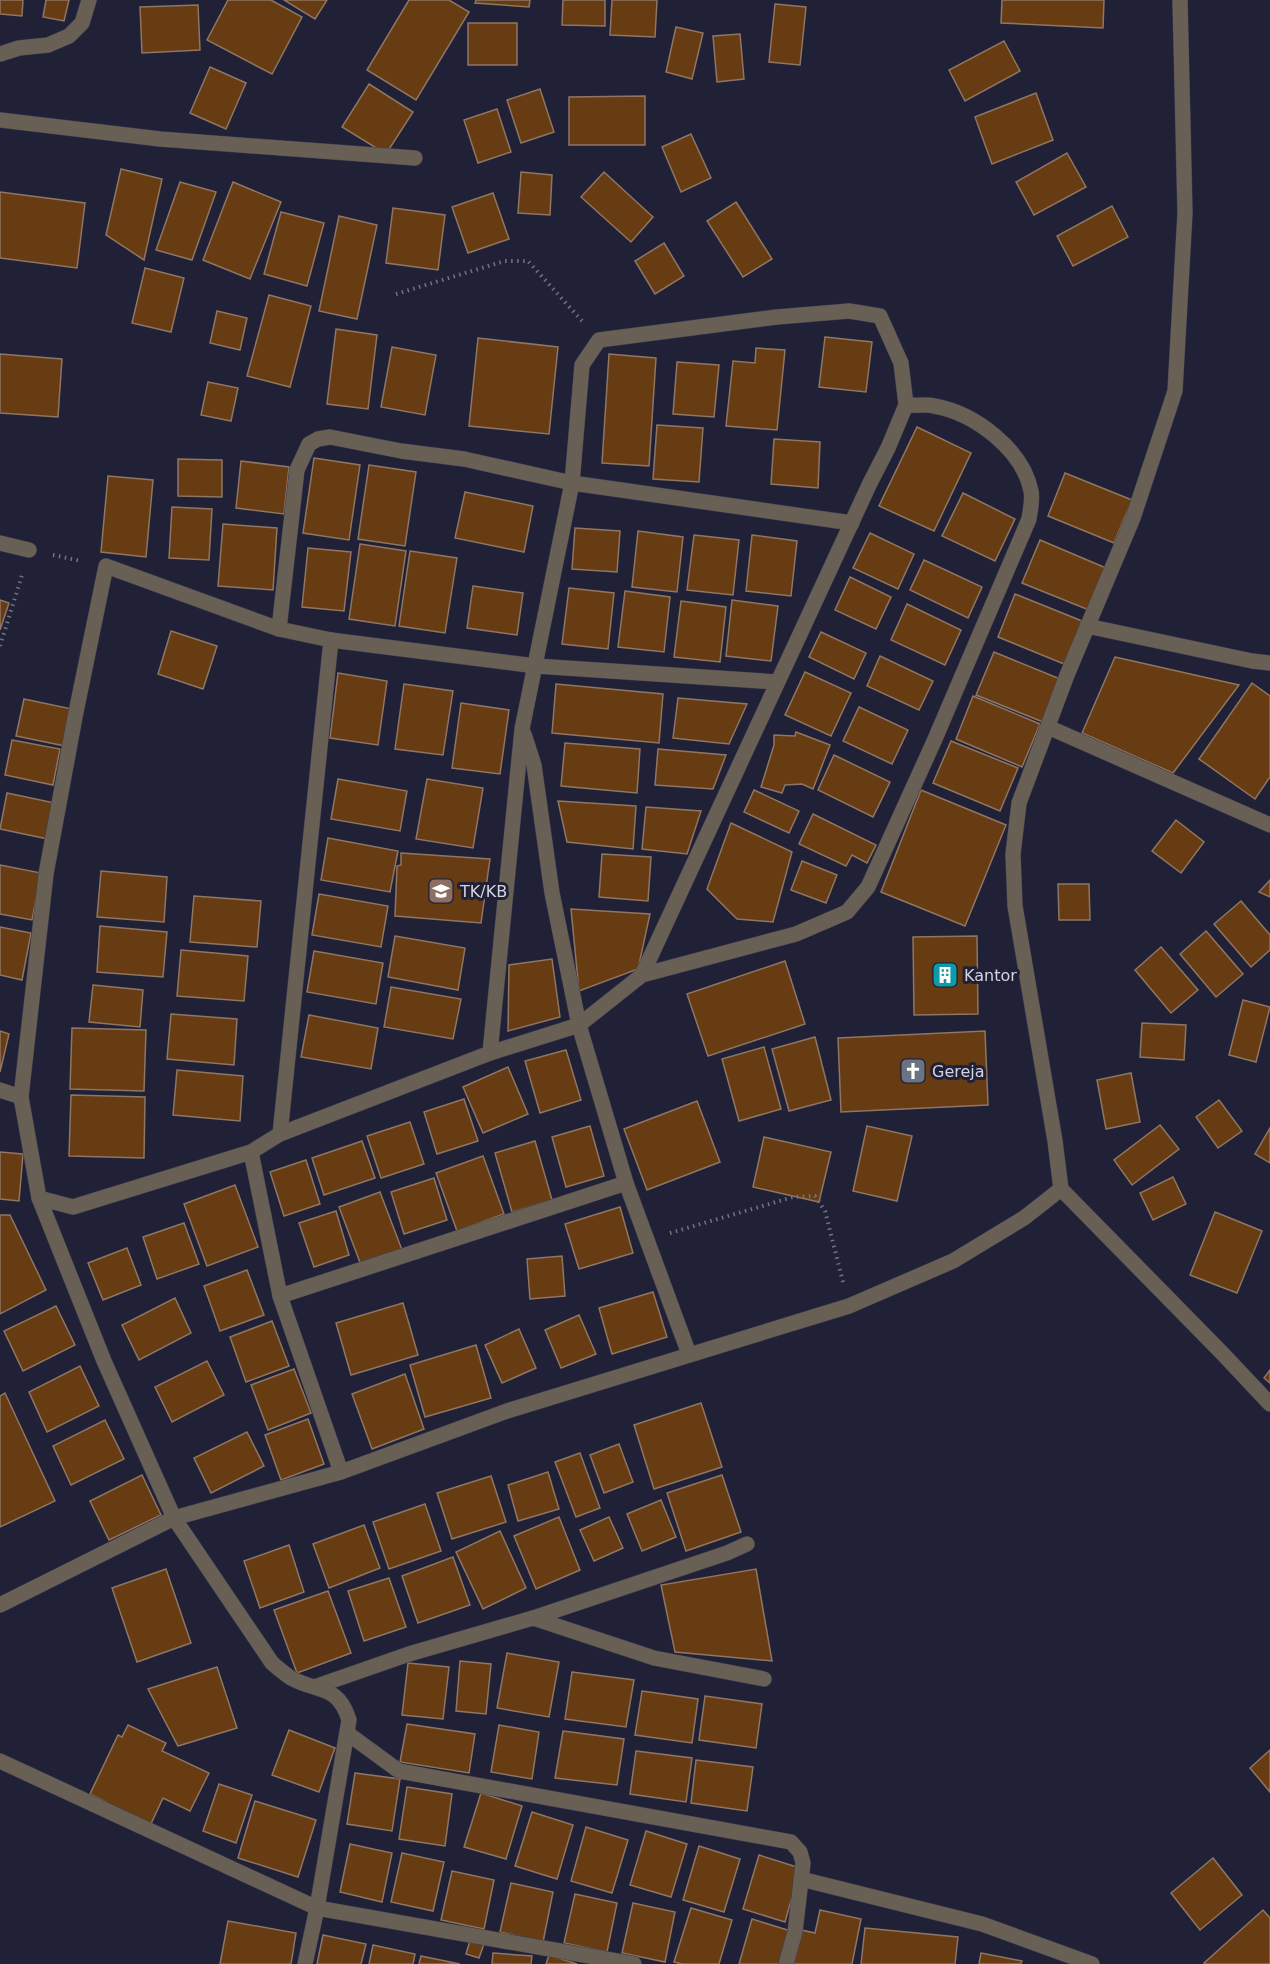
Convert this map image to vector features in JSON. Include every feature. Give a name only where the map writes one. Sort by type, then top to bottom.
[{"type":"street","points":[[0,54],[19,48],[48,45],[69,36],[82,23],[89,0]]},
{"type":"street","points":[[1180,0],[1185,213],[1175,391],[1133,518],[1087,626],[1018,803],[1012,854],[1015,906],[1061,1189],[1270,1404]]},
{"type":"street","points":[[0,120],[160,139],[415,158]]},
{"type":"street","points":[[490,1053],[522,729],[572,483],[582,365],[598,340],[777,317],[849,311],[880,316],[901,363],[906,405],[642,975]]},
{"type":"street","points":[[39,1198],[73,1207],[251,1152],[280,1134],[490,1053],[579,1025],[642,975],[796,934],[847,912],[868,887],[935,739],[1029,519],[1032,494],[1023,467],[1006,445],[985,427],[934,406],[906,405]]},
{"type":"street","points":[[279,629],[297,470],[309,444],[318,439],[330,437],[401,451],[464,459],[572,483],[852,523]]},
{"type":"street","points":[[0,543],[29,550]]},
{"type":"street","points":[[305,1964],[317,1908],[349,1720],[344,1706],[333,1694],[292,1678],[272,1663],[174,1518],[104,1361],[39,1198],[21,1097],[46,874],[106,566],[279,629],[331,640],[536,666],[777,682]]},
{"type":"street","points":[[1087,626],[1270,663]]},
{"type":"street","points":[[280,1134],[331,640]]},
{"type":"street","points":[[1048,727],[1270,825]]},
{"type":"street","points":[[522,729],[534,765],[552,893],[579,1025],[626,1183],[689,1354]]},
{"type":"street","points":[[0,1090],[21,1097]]},
{"type":"street","points":[[251,1152],[280,1296],[342,1472]]},
{"type":"street","points":[[280,1296],[626,1183]]},
{"type":"street","points":[[0,1605],[174,1518],[342,1472],[507,1411],[849,1306],[953,1261],[1024,1218],[1061,1189]]},
{"type":"street","points":[[317,1686],[409,1654],[533,1618],[747,1544]]},
{"type":"street","points":[[533,1618],[654,1658],[764,1679]]},
{"type":"street","points":[[347,1733],[399,1771],[791,1842],[800,1851],[803,1863],[795,1932],[786,1964]]},
{"type":"street","points":[[0,1761],[317,1908],[634,1964]]},
{"type":"street","points":[[801,1879],[982,1924],[1092,1964]]},
{"type":"path","points":[[396,294],[506,261],[528,261],[598,340]]},
{"type":"path","points":[[0,646],[29,550],[106,566]]},
{"type":"path","points":[[647,1239],[793,1197],[815,1196],[825,1211],[849,1306]]},
{"type":"building","points":[[0,0],[23,0],[22,16],[0,14]]},
{"type":"building","points":[[46,0],[69,0],[64,21],[43,17]]},
{"type":"building","points":[[228,0],[271,0],[302,17],[272,74],[207,40]]},
{"type":"building","points":[[284,0],[327,0],[315,19]]},
{"type":"building","points":[[409,0],[449,0],[469,12],[416,100],[367,70]]},
{"type":"building","points":[[476,0],[530,0],[529,7],[475,3]]},
{"type":"building","points":[[563,0],[605,0],[605,26],[562,25]]},
{"type":"building","points":[[612,0],[657,0],[655,37],[610,35]]},
{"type":"building","points":[[1002,0],[1104,0],[1103,28],[1001,23]]},
{"type":"building","points":[[775,4],[806,7],[800,65],[769,62]]},
{"type":"building","points":[[198,5],[200,50],[142,53],[140,7]]},
{"type":"building","points":[[468,23],[517,23],[517,65],[468,65]]},
{"type":"building","points":[[676,27],[703,33],[692,79],[666,72]]},
{"type":"building","points":[[740,34],[744,79],[717,82],[713,36]]},
{"type":"building","points":[[1004,41],[1020,71],[965,101],[949,70]]},
{"type":"building","points":[[210,67],[246,83],[226,129],[190,113]]},
{"type":"building","points":[[369,84],[413,112],[386,154],[342,127]]},
{"type":"building","points":[[540,89],[554,132],[521,143],[507,100]]},
{"type":"building","points":[[1036,93],[1053,140],[992,164],[975,117]]},
{"type":"building","points":[[645,96],[645,145],[569,145],[569,97]]},
{"type":"building","points":[[497,109],[511,152],[478,163],[464,120]]},
{"type":"building","points":[[691,134],[711,178],[681,192],[662,147]]},
{"type":"building","points":[[1067,153],[1086,187],[1034,215],[1016,182]]},
{"type":"building","points":[[121,169],[162,179],[144,260],[106,235]]},
{"type":"building","points":[[521,172],[552,175],[550,215],[518,213]]},
{"type":"building","points":[[604,172],[653,217],[631,242],[581,197]]},
{"type":"building","points":[[180,182],[216,192],[192,260],[156,250]]},
{"type":"building","points":[[233,182],[281,202],[250,279],[203,260]]},
{"type":"building","points":[[0,192],[85,203],[77,268],[0,258]]},
{"type":"building","points":[[493,193],[509,239],[468,253],[452,207]]},
{"type":"building","points":[[736,202],[772,259],[743,277],[707,221]]},
{"type":"building","points":[[1112,206],[1128,237],[1073,266],[1057,236]]},
{"type":"building","points":[[393,208],[445,215],[438,270],[386,263]]},
{"type":"building","points":[[281,212],[324,223],[307,286],[264,274]]},
{"type":"building","points":[[339,216],[377,225],[357,319],[319,311]]},
{"type":"building","points":[[664,243],[684,276],[655,294],[635,261]]},
{"type":"building","points":[[145,268],[184,278],[171,332],[132,323]]},
{"type":"building","points":[[269,295],[311,306],[290,387],[247,376]]},
{"type":"building","points":[[217,311],[247,318],[240,350],[210,343]]},
{"type":"building","points":[[336,329],[377,335],[368,409],[327,404]]},
{"type":"building","points":[[825,337],[872,342],[866,392],[819,387]]},
{"type":"building","points":[[478,338],[558,347],[549,434],[469,426]]},
{"type":"building","points":[[392,347],[436,355],[425,415],[381,407]]},
{"type":"building","points":[[756,348],[785,350],[777,430],[726,426],[733,361],[755,363]]},
{"type":"building","points":[[0,354],[62,359],[58,417],[0,413]]},
{"type":"building","points":[[609,354],[656,358],[649,466],[602,463]]},
{"type":"building","points":[[677,362],[719,365],[714,417],[673,414]]},
{"type":"building","points":[[208,382],[238,388],[231,421],[201,415]]},
{"type":"building","points":[[657,425],[703,428],[699,482],[653,479]]},
{"type":"building","points":[[917,427],[971,453],[934,531],[879,506]]},
{"type":"building","points":[[774,439],[820,442],[818,488],[771,484]]},
{"type":"building","points":[[314,458],[360,465],[349,540],[303,533]]},
{"type":"building","points":[[178,459],[222,460],[222,497],[178,496]]},
{"type":"building","points":[[241,461],[289,467],[284,514],[236,508]]},
{"type":"building","points":[[369,465],[416,472],[405,546],[358,539]]},
{"type":"building","points":[[1065,473],[1132,500],[1114,543],[1048,516]]},
{"type":"building","points":[[108,476],[153,480],[146,557],[101,552]]},
{"type":"building","points":[[465,492],[533,506],[524,552],[455,538]]},
{"type":"building","points":[[963,493],[1015,519],[995,561],[942,536]]},
{"type":"building","points":[[172,507],[212,509],[209,560],[169,558]]},
{"type":"building","points":[[223,524],[277,528],[273,590],[218,586]]},
{"type":"building","points":[[575,528],[620,531],[617,572],[572,569]]},
{"type":"building","points":[[638,531],[683,537],[677,592],[632,587]]},
{"type":"building","points":[[870,533],[914,554],[898,589],[853,568]]},
{"type":"building","points":[[694,535],[739,540],[733,595],[687,590]]},
{"type":"building","points":[[752,535],[797,541],[791,596],[746,591]]},
{"type":"building","points":[[1040,540],[1106,568],[1089,610],[1022,583]]},
{"type":"building","points":[[360,544],[406,551],[395,626],[349,619]]},
{"type":"building","points":[[308,548],[351,552],[344,611],[302,607]]},
{"type":"building","points":[[410,551],[457,558],[445,633],[399,626]]},
{"type":"building","points":[[924,560],[982,587],[968,618],[910,590]]},
{"type":"building","points":[[850,577],[891,597],[876,629],[835,610]]},
{"type":"building","points":[[473,586],[523,593],[517,635],[467,628]]},
{"type":"building","points":[[569,588],[614,593],[608,649],[562,644]]},
{"type":"building","points":[[625,591],[670,597],[664,652],[618,647]]},
{"type":"building","points":[[1015,594],[1082,621],[1064,664],[998,637]]},
{"type":"building","points":[[0,600],[9,603],[0,630]]},
{"type":"building","points":[[732,600],[778,606],[771,661],[726,656]]},
{"type":"building","points":[[681,601],[726,607],[720,662],[674,657]]},
{"type":"building","points":[[907,604],[961,630],[945,665],[891,640]]},
{"type":"building","points":[[171,631],[217,646],[203,689],[158,674]]},
{"type":"building","points":[[821,632],[866,653],[854,679],[809,657]]},
{"type":"building","points":[[994,652],[1060,679],[1043,722],[976,695]]},
{"type":"building","points":[[880,656],[933,681],[919,710],[867,686]]},
{"type":"building","points":[[1115,657],[1239,685],[1173,773],[1082,733]]},
{"type":"building","points":[[805,672],[851,693],[831,736],[785,715]]},
{"type":"building","points":[[338,673],[387,681],[378,745],[330,738]]},
{"type":"building","points":[[1252,683],[1270,696],[1270,777],[1255,799],[1199,759]]},
{"type":"building","points":[[404,684],[453,691],[443,755],[395,749]]},
{"type":"building","points":[[556,684],[663,694],[659,743],[552,733]]},
{"type":"building","points":[[973,696],[1040,724],[1022,767],[956,739]]},
{"type":"building","points":[[678,698],[747,704],[729,744],[673,738]]},
{"type":"building","points":[[24,699],[72,709],[65,746],[16,736]]},
{"type":"building","points":[[461,703],[509,710],[500,774],[452,768]]},
{"type":"building","points":[[859,707],[908,730],[892,764],[843,741]]},
{"type":"building","points":[[796,732],[830,745],[813,789],[802,784],[785,785],[782,793],[761,787],[774,745],[774,735],[795,736]]},
{"type":"building","points":[[12,740],[60,749],[53,785],[5,775]]},
{"type":"building","points":[[951,741],[1018,768],[1000,811],[933,783]]},
{"type":"building","points":[[565,743],[640,749],[637,793],[561,786]]},
{"type":"building","points":[[658,749],[726,755],[713,789],[655,785]]},
{"type":"building","points":[[834,755],[890,782],[873,817],[818,790]]},
{"type":"building","points":[[338,779],[407,791],[400,831],[331,819]]},
{"type":"building","points":[[427,779],[483,788],[473,848],[416,839]]},
{"type":"building","points":[[754,790],[799,811],[789,833],[744,812]]},
{"type":"building","points":[[921,790],[1006,825],[965,926],[881,892]]},
{"type":"building","points":[[7,793],[55,803],[48,839],[0,829]]},
{"type":"building","points":[[558,801],[636,806],[633,849],[567,842]]},
{"type":"building","points":[[646,807],[701,811],[687,854],[642,849]]},
{"type":"building","points":[[813,814],[876,845],[867,863],[852,855],[846,866],[799,844]]},
{"type":"building","points":[[1176,820],[1204,842],[1181,873],[1152,851]]},
{"type":"building","points":[[731,823],[792,852],[773,922],[737,919],[707,889]]},
{"type":"building","points":[[328,838],[398,851],[390,892],[321,880]]},
{"type":"building","name":"TK/KB","points":[[401,853],[490,859],[481,923],[395,916],[397,866],[401,865]]},
{"type":"building","points":[[602,854],[651,857],[648,901],[599,897]]},
{"type":"building","points":[[802,861],[837,875],[826,903],[791,890]]},
{"type":"building","points":[[0,865],[41,873],[32,920],[0,914]]},
{"type":"building","points":[[101,871],[167,877],[164,922],[97,917]]},
{"type":"building","points":[[1270,880],[1270,897],[1259,892]]},
{"type":"building","points":[[1058,884],[1089,884],[1090,920],[1059,920]]},
{"type":"building","points":[[319,894],[388,906],[381,947],[312,935]]},
{"type":"building","points":[[194,896],[261,901],[257,947],[190,942]]},
{"type":"building","points":[[1241,901],[1270,935],[1270,950],[1251,967],[1214,924]]},
{"type":"building","points":[[571,909],[650,914],[638,969],[579,991]]},
{"type":"building","points":[[100,926],[167,932],[163,977],[97,972]]},
{"type":"building","points":[[0,927],[31,933],[22,980],[0,975]]},
{"type":"building","points":[[1206,931],[1243,974],[1216,997],[1180,954]]},
{"type":"building","points":[[395,936],[465,948],[458,990],[388,977]]},
{"type":"building","name":"Kantor","points":[[977,936],[978,1014],[914,1015],[913,937]]},
{"type":"building","points":[[1161,947],[1198,990],[1171,1013],[1135,970]]},
{"type":"building","points":[[181,950],[248,956],[244,1001],[177,996]]},
{"type":"building","points":[[314,951],[383,963],[376,1004],[307,992]]},
{"type":"building","points":[[552,959],[560,1017],[508,1031],[509,965]]},
{"type":"building","points":[[785,961],[805,1024],[708,1056],[687,994]]},
{"type":"building","points":[[93,985],[143,990],[140,1027],[89,1022]]},
{"type":"building","points":[[391,987],[461,999],[453,1039],[384,1027]]},
{"type":"building","points":[[1243,1000],[1270,1007],[1256,1062],[1229,1055]]},
{"type":"building","points":[[171,1014],[237,1019],[234,1065],[167,1059]]},
{"type":"building","points":[[309,1015],[378,1028],[371,1069],[301,1057]]},
{"type":"building","points":[[1142,1023],[1186,1025],[1184,1060],[1140,1057]]},
{"type":"building","points":[[72,1028],[146,1030],[144,1091],[70,1089]]},
{"type":"building","points":[[0,1031],[9,1034],[0,1072]]},
{"type":"building","name":"Gereja","points":[[985,1031],[988,1105],[841,1112],[838,1038]]},
{"type":"building","points":[[815,1037],[831,1100],[789,1111],[772,1049]]},
{"type":"building","points":[[764,1047],[781,1109],[739,1121],[722,1059]]},
{"type":"building","points":[[566,1050],[581,1100],[540,1113],[525,1061]]},
{"type":"building","points":[[508,1067],[528,1114],[483,1133],[463,1087]]},
{"type":"building","points":[[177,1070],[243,1076],[240,1121],[173,1115]]},
{"type":"building","points":[[1131,1073],[1140,1122],[1106,1129],[1097,1080]]},
{"type":"building","points":[[71,1095],[145,1097],[144,1158],[69,1156]]},
{"type":"building","points":[[464,1099],[478,1141],[437,1154],[424,1112]]},
{"type":"building","points":[[1219,1100],[1242,1131],[1218,1148],[1196,1117]]},
{"type":"building","points":[[697,1101],[720,1162],[647,1190],[624,1129]]},
{"type":"building","points":[[410,1122],[424,1164],[381,1178],[367,1136]]},
{"type":"building","points":[[1160,1125],[1179,1149],[1132,1185],[1114,1160]]},
{"type":"building","points":[[590,1126],[604,1176],[566,1187],[552,1137]]},
{"type":"building","points":[[867,1126],[912,1136],[897,1201],[853,1191]]},
{"type":"building","points":[[1270,1128],[1270,1163],[1255,1154]]},
{"type":"building","points":[[764,1137],[831,1152],[819,1202],[753,1187]]},
{"type":"building","points":[[362,1141],[375,1178],[324,1195],[312,1158]]},
{"type":"building","points":[[535,1141],[552,1200],[512,1212],[495,1153]]},
{"type":"building","points":[[0,1152],[23,1154],[19,1201],[0,1199]]},
{"type":"building","points":[[483,1156],[504,1214],[457,1231],[436,1173]]},
{"type":"building","points":[[306,1160],[320,1204],[284,1216],[270,1172]]},
{"type":"building","points":[[1173,1177],[1186,1204],[1153,1220],[1140,1193]]},
{"type":"building","points":[[434,1178],[447,1220],[404,1234],[391,1192]]},
{"type":"building","points":[[235,1185],[258,1247],[207,1266],[184,1204]]},
{"type":"building","points":[[380,1192],[402,1250],[361,1265],[339,1207]]},
{"type":"building","points":[[620,1207],[633,1253],[579,1269],[565,1224]]},
{"type":"building","points":[[336,1211],[349,1255],[314,1267],[299,1223]]},
{"type":"building","points":[[1215,1212],[1262,1231],[1237,1293],[1190,1275]]},
{"type":"building","points":[[0,1215],[10,1215],[46,1290],[0,1314]]},
{"type":"building","points":[[184,1223],[199,1264],[157,1279],[143,1237]]},
{"type":"building","points":[[127,1248],[141,1285],[103,1300],[88,1263]]},
{"type":"building","points":[[562,1256],[565,1296],[530,1299],[527,1259]]},
{"type":"building","points":[[247,1270],[264,1315],[220,1331],[204,1286]]},
{"type":"building","points":[[653,1292],[667,1337],[612,1354],[599,1308]]},
{"type":"building","points":[[175,1298],[191,1333],[139,1360],[122,1325]]},
{"type":"building","points":[[403,1303],[418,1355],[351,1375],[336,1323]]},
{"type":"building","points":[[56,1306],[75,1345],[23,1371],[4,1331]]},
{"type":"building","points":[[579,1315],[596,1354],[561,1368],[545,1330]]},
{"type":"building","points":[[272,1321],[289,1366],[246,1382],[230,1337]]},
{"type":"building","points":[[519,1329],[536,1368],[502,1383],[485,1345]]},
{"type":"building","points":[[476,1345],[491,1398],[425,1417],[410,1365]]},
{"type":"building","points":[[207,1361],[224,1395],[172,1422],[155,1387]]},
{"type":"building","points":[[80,1366],[99,1406],[47,1432],[29,1392]]},
{"type":"building","points":[[294,1369],[311,1413],[268,1430],[251,1385]]},
{"type":"building","points":[[1270,1370],[1270,1383],[1264,1378]]},
{"type":"building","points":[[405,1374],[424,1429],[372,1449],[352,1394]]},
{"type":"building","points":[[5,1393],[55,1501],[0,1527],[0,1396]]},
{"type":"building","points":[[701,1403],[722,1467],[654,1489],[634,1425]]},
{"type":"building","points":[[308,1419],[324,1464],[281,1480],[265,1435]]},
{"type":"building","points":[[105,1420],[124,1459],[71,1485],[53,1446]]},
{"type":"building","points":[[247,1432],[264,1466],[211,1493],[194,1458]]},
{"type":"building","points":[[619,1444],[633,1482],[604,1493],[590,1455]]},
{"type":"building","points":[[580,1453],[600,1508],[576,1517],[555,1462]]},
{"type":"building","points":[[548,1472],[559,1509],[518,1521],[508,1485]]},
{"type":"building","points":[[142,1475],[161,1515],[109,1540],[90,1501]]},
{"type":"building","points":[[722,1475],[741,1532],[686,1551],[667,1493]]},
{"type":"building","points":[[491,1476],[506,1522],[452,1539],[437,1493]]},
{"type":"building","points":[[661,1500],[676,1537],[642,1551],[627,1514]]},
{"type":"building","points":[[425,1504],[441,1551],[389,1569],[373,1522]]},
{"type":"building","points":[[559,1517],[580,1570],[536,1589],[514,1536]]},
{"type":"building","points":[[609,1517],[623,1548],[594,1561],[580,1530]]},
{"type":"building","points":[[364,1525],[380,1568],[329,1588],[313,1544]]},
{"type":"building","points":[[500,1531],[526,1588],[483,1609],[456,1552]]},
{"type":"building","points":[[289,1545],[304,1592],[260,1608],[244,1561]]},
{"type":"building","points":[[453,1557],[470,1605],[418,1623],[402,1576]]},
{"type":"building","points":[[166,1569],[191,1643],[137,1662],[112,1588]]},
{"type":"building","points":[[756,1569],[772,1661],[675,1652],[661,1585]]},
{"type":"building","points":[[389,1578],[406,1627],[364,1641],[348,1591]]},
{"type":"building","points":[[328,1591],[351,1653],[297,1673],[274,1610]]},
{"type":"building","points":[[507,1653],[559,1662],[549,1717],[497,1708]]},
{"type":"building","points":[[460,1661],[491,1664],[486,1714],[456,1711]]},
{"type":"building","points":[[408,1663],[449,1667],[443,1719],[402,1715]]},
{"type":"building","points":[[217,1667],[237,1728],[178,1746],[148,1689]]},
{"type":"building","points":[[572,1672],[634,1680],[626,1727],[565,1719]]},
{"type":"building","points":[[642,1691],[698,1699],[692,1743],[635,1735]]},
{"type":"building","points":[[705,1696],[762,1704],[756,1748],[699,1740]]},
{"type":"building","points":[[407,1724],[475,1734],[469,1773],[400,1762]]},
{"type":"building","points":[[128,1725],[166,1743],[162,1751],[209,1773],[190,1811],[163,1798],[149,1828],[104,1806],[106,1802],[90,1794],[118,1735],[122,1737]]},
{"type":"building","points":[[499,1725],[539,1732],[532,1779],[491,1772]]},
{"type":"building","points":[[289,1730],[335,1748],[319,1792],[272,1775]]},
{"type":"building","points":[[563,1731],[624,1739],[617,1785],[555,1778]]},
{"type":"building","points":[[1270,1750],[1270,1792],[1250,1768]]},
{"type":"building","points":[[636,1751],[692,1758],[686,1802],[630,1794]]},
{"type":"building","points":[[696,1760],[753,1767],[747,1811],[691,1803]]},
{"type":"building","points":[[355,1773],[400,1779],[392,1831],[347,1824]]},
{"type":"building","points":[[219,1784],[252,1795],[236,1843],[203,1831]]},
{"type":"building","points":[[407,1787],[452,1794],[445,1846],[399,1839]]},
{"type":"building","points":[[481,1793],[522,1806],[506,1859],[464,1847]]},
{"type":"building","points":[[255,1801],[316,1820],[298,1877],[238,1858]]},
{"type":"building","points":[[532,1812],[573,1825],[557,1879],[515,1866]]},
{"type":"building","points":[[586,1827],[628,1840],[612,1893],[571,1881]]},
{"type":"building","points":[[646,1831],[687,1844],[671,1897],[630,1885]]},
{"type":"building","points":[[350,1844],[392,1853],[382,1902],[340,1892]]},
{"type":"building","points":[[699,1846],[740,1859],[724,1912],[683,1900]]},
{"type":"building","points":[[402,1853],[444,1862],[433,1911],[391,1902]]},
{"type":"building","points":[[759,1855],[800,1868],[785,1922],[743,1909]]},
{"type":"building","points":[[1213,1858],[1242,1895],[1200,1930],[1171,1893]]},
{"type":"building","points":[[452,1871],[494,1880],[484,1929],[441,1920]]},
{"type":"building","points":[[511,1883],[553,1892],[543,1942],[500,1932]]},
{"type":"building","points":[[575,1894],[617,1903],[607,1952],[564,1943]]},
{"type":"building","points":[[633,1903],[675,1912],[665,1962],[622,1953]]},
{"type":"building","points":[[691,1908],[732,1920],[719,1964],[674,1962]]},
{"type":"building","points":[[820,1910],[861,1919],[852,1964],[790,1964],[797,1929],[815,1933]]},
{"type":"building","points":[[1263,1910],[1270,1918],[1270,1964],[1204,1963]]},
{"type":"building","points":[[752,1919],[794,1932],[784,1964],[739,1964]]},
{"type":"building","points":[[228,1921],[296,1933],[291,1964],[220,1964]]},
{"type":"building","points":[[865,1928],[958,1937],[955,1964],[861,1964]]},
{"type":"building","points":[[323,1935],[366,1944],[361,1964],[317,1964]]},
{"type":"building","points":[[471,1937],[485,1941],[479,1958],[466,1954]]},
{"type":"building","points":[[373,1945],[415,1954],[413,1964],[369,1964]]},
{"type":"building","points":[[493,1953],[532,1956],[531,1964],[492,1964]]},
{"type":"building","points":[[981,1953],[1022,1961],[1021,1964],[979,1964]]},
{"type":"building","points":[[549,1955],[577,1964],[546,1964]]},
{"type":"building","points":[[421,1956],[460,1964],[419,1964]]},
{"type":"place","name":"TK/KB","points":[[441,891]]},
{"type":"place","name":"Kantor","points":[[945,975]]},
{"type":"place","name":"Gereja","points":[[913,1071]]}]
